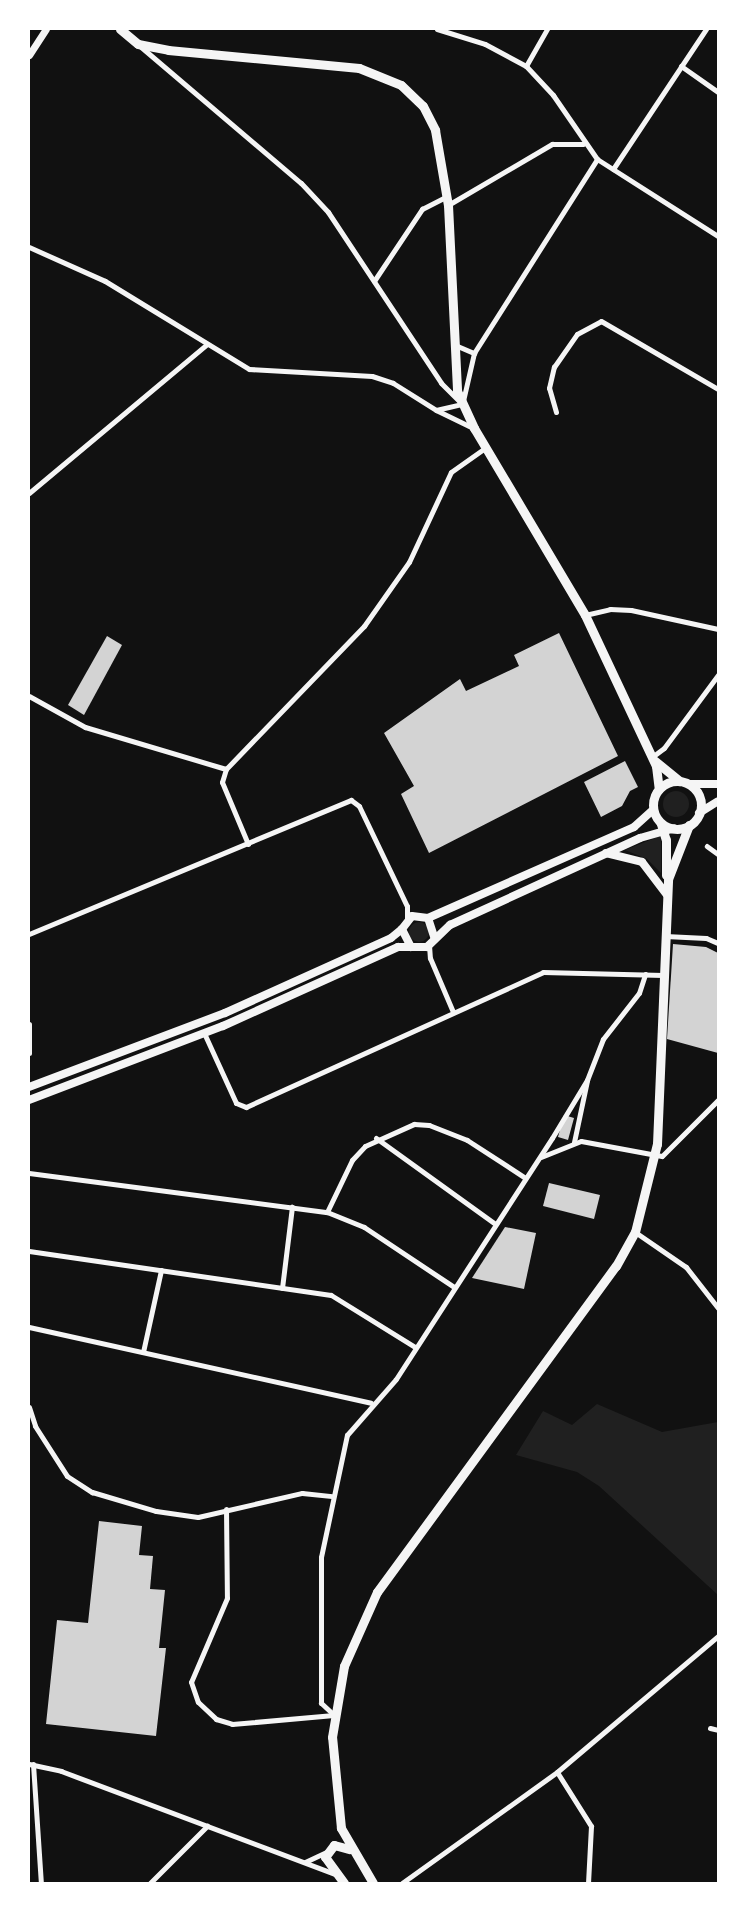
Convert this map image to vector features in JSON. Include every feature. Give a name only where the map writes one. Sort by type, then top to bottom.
[{"type":"main road","points":[[29,1087],[225,1013],[392,938],[402,929],[407,919],[417,915],[428,918],[634,827],[653,810],[659,789],[652,757],[585,615],[485,448],[462,404],[451,342],[447,201],[435,130],[423,106],[388,78],[360,68],[138,44],[120,29]]},
{"type":"main road","points":[[652,757],[685,782],[699,796],[699,813]]},
{"type":"main road","points":[[659,789],[685,782],[718,784]]},
{"type":"main road","points":[[373,1883],[349,1849],[341,1828],[333,1757],[334,1715],[344,1666],[377,1592],[616,1266],[635,1232],[655,1158],[667,895],[672,862],[689,825],[699,813],[718,801]]},
{"type":"main road","points":[[653,810],[662,826],[667,895]]},
{"type":"main road","points":[[29,1100],[204,1034],[398,948],[415,948],[429,944],[447,926],[662,826],[674,828],[689,825]]},
{"type":"main road","points":[[606,853],[642,862],[667,895]]},
{"type":"main road","points":[[428,918],[434,937]]},
{"type":"main road","points":[[402,929],[404,940],[415,948]]},
{"type":"main road","points":[[341,1828],[334,1845],[326,1852],[326,1862],[344,1883]]},
{"type":"main road","points":[[334,1845],[349,1849]]},
{"type":"street","points":[[29,55],[46,29]]},
{"type":"street","points":[[437,29],[485,44],[526,66],[553,95],[583,144],[596,159],[718,236]]},
{"type":"street","points":[[526,66],[547,29]]},
{"type":"street","points":[[613,169],[706,29]]},
{"type":"street","points":[[138,44],[301,183],[328,212],[441,384],[462,404]]},
{"type":"street","points":[[681,66],[718,92]]},
{"type":"street","points":[[374,281],[422,209],[447,201],[552,144],[583,144]]},
{"type":"street","points":[[462,404],[474,353],[596,159]]},
{"type":"street","points":[[29,247],[105,281],[249,369],[372,376],[393,382],[436,410],[474,428]]},
{"type":"street","points":[[556,412],[549,388],[554,367],[577,334],[601,321],[718,389]]},
{"type":"street","points":[[451,342],[462,352],[474,353]]},
{"type":"street","points":[[29,493],[207,344]]},
{"type":"street","points":[[436,410],[462,404]]},
{"type":"street","points":[[248,844],[222,782],[226,769],[364,626],[409,562],[451,472],[485,448]]},
{"type":"street","points":[[585,615],[610,608],[631,610],[718,629]]},
{"type":"street","points":[[652,757],[664,748],[718,676]]},
{"type":"street","points":[[29,696],[85,727],[226,769]]},
{"type":"street","points":[[29,934],[248,844],[341,802],[351,800],[359,806],[408,908],[417,915]]},
{"type":"street","points":[[707,846],[718,854]]},
{"type":"street","points":[[407,919],[408,908]]},
{"type":"street","points":[[665,936],[706,938],[718,944]]},
{"type":"street","points":[[429,944],[430,958],[453,1012]]},
{"type":"street","points":[[415,948],[430,958]]},
{"type":"street","points":[[204,1034],[236,1103],[246,1107],[453,1012],[551,970],[663,975]]},
{"type":"street","points":[[574,1142],[587,1080],[603,1039],[639,993],[645,974]]},
{"type":"street","points":[[29,1024],[29,1053]]},
{"type":"street","points":[[334,1715],[321,1703],[322,1557],[332,1496],[347,1435],[371,1403],[396,1379],[587,1080]]},
{"type":"street","points":[[536,1160],[574,1142],[655,1158],[672,1150],[718,1100]]},
{"type":"street","points":[[327,1212],[352,1160],[376,1138],[404,1126],[429,1125],[467,1140],[524,1177]]},
{"type":"street","points":[[376,1138],[494,1223]]},
{"type":"street","points":[[29,1173],[327,1212],[364,1227],[454,1287]]},
{"type":"street","points":[[282,1288],[292,1207]]},
{"type":"street","points":[[635,1232],[686,1266],[718,1308]]},
{"type":"street","points":[[29,1251],[341,1298],[415,1347]]},
{"type":"street","points":[[143,1352],[161,1270]]},
{"type":"street","points":[[29,1327],[371,1403]]},
{"type":"street","points":[[29,1407],[67,1476],[92,1492],[182,1518],[302,1493],[332,1496]]},
{"type":"street","points":[[226,1510],[227,1598],[191,1682],[198,1702],[216,1719],[232,1724],[334,1715]]},
{"type":"street","points":[[402,1883],[557,1772],[718,1636]]},
{"type":"street","points":[[710,1728],[718,1730]]},
{"type":"street","points":[[41,1883],[31,1764],[207,1826],[335,1874]]},
{"type":"street","points":[[557,1772],[591,1826],[588,1883]]},
{"type":"street","points":[[150,1883],[207,1826]]},
{"type":"street","points":[[305,1862],[326,1852]]},
{"type":"shaded area","points":[[676,791],[686,794],[689,804],[686,814],[676,817],[666,814],[663,804],[666,794]]},
{"type":"shaded area","points":[[660,836],[661,873],[647,859],[625,850]]},
{"type":"shaded area","points":[[415,922],[423,922],[429,928],[429,936],[423,942],[415,942],[409,936],[409,928]]},
{"type":"shaded area","points":[[597,1404],[662,1432],[718,1422],[718,1595],[599,1486],[577,1472],[516,1455],[543,1411],[572,1425]]},
{"type":"building","points":[[559,633],[618,756],[429,853],[401,794],[414,786],[384,733],[460,679],[466,691],[519,666],[514,655]]},
{"type":"building","points":[[107,636],[122,645],[84,715],[68,705]]},
{"type":"building","points":[[625,761],[638,787],[630,791],[622,806],[601,817],[584,782]]},
{"type":"building","points":[[673,944],[706,947],[718,953],[718,1053],[667,1039]]},
{"type":"building","points":[[564,1115],[574,1118],[568,1140],[558,1137]]},
{"type":"building","points":[[549,1183],[600,1195],[594,1219],[543,1206]]},
{"type":"building","points":[[505,1227],[536,1233],[524,1289],[472,1278]]},
{"type":"building","points":[[99,1521],[142,1526],[139,1555],[153,1556],[150,1589],[165,1590],[159,1648],[166,1648],[156,1736],[46,1724],[57,1620],[88,1623]]}]
